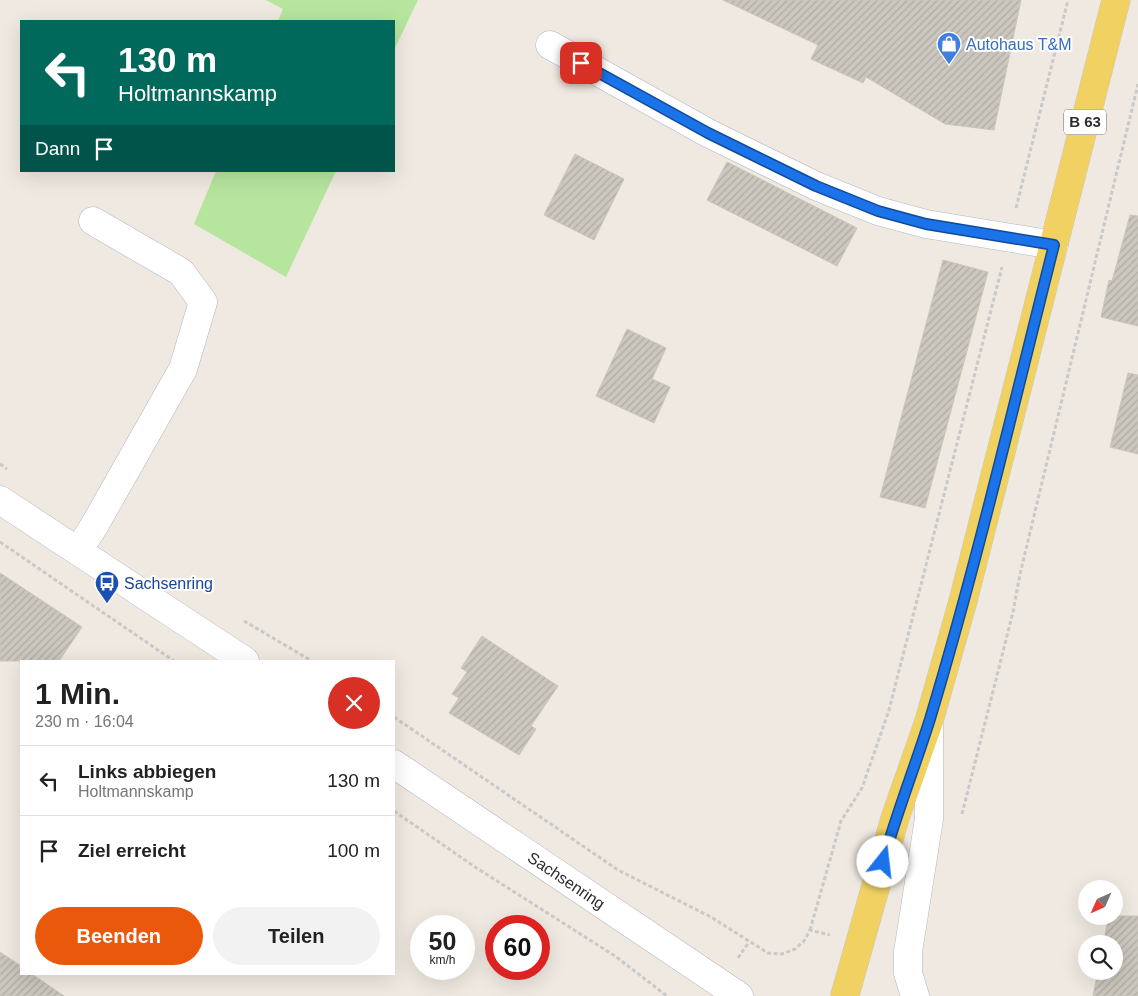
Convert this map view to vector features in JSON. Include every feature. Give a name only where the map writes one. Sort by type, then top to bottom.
[{"type":"main road","name":"B 63","points":[[847,996],[895,818],[929,720],[969,576],[1116,0]]},
{"type":"main road","points":[[826,996],[847,996]]},
{"type":"street","points":[[550,45],[708,133],[816,186],[878,211],[916,221],[1054,245]]},
{"type":"street","points":[[78,551],[183,369],[203,302],[181,272],[93,221]]},
{"type":"street","points":[[0,500],[243,660]]},
{"type":"street","points":[[915,996],[908,973],[908,952],[929,820],[929,720]]},
{"type":"street","name":"Sachsenring","points":[[395,765],[740,996]]},
{"type":"path","points":[[810,930],[841,821],[862,788],[889,710],[1068,0]]},
{"type":"path","points":[[960,822],[1013,612],[1022,564],[1138,84]]},
{"type":"path","points":[[0,542],[173,660]]},
{"type":"path","points":[[395,718],[618,870],[712,917],[749,942]]},
{"type":"path","points":[[395,812],[475,867],[614,956],[667,996]]},
{"type":"green space","points":[[266,0],[418,0],[395,48],[395,20],[278,20],[283,9]]},
{"type":"green space","points":[[216,172],[336,172],[286,277],[194,224]]},
{"type":"building","name":"Autohaus T&M","points":[[723,0],[1021,0],[994,130],[945,124],[866,77],[863,83],[811,59],[818,45]]},
{"type":"building","points":[[575,154],[624,179],[594,240],[544,215]]},
{"type":"building","points":[[727,162],[857,228],[837,266],[707,200]]},
{"type":"building","points":[[1130,215],[1138,216],[1138,326],[1101,317],[1109,280],[1112,281]]},
{"type":"building","points":[[943,260],[988,272],[925,508],[880,497]]},
{"type":"building","points":[[627,329],[666,348],[652,379],[670,387],[654,423],[596,396]]},
{"type":"building","points":[[1128,373],[1138,375],[1138,454],[1110,447]]},
{"type":"building","points":[[0,573],[82,627],[60,660],[0,661]]},
{"type":"building","points":[[482,636],[558,686],[531,726],[536,729],[519,755],[449,713],[459,698],[452,694],[467,672],[461,668]]},
{"type":"building","points":[[1123,916],[1138,916],[1138,996],[1093,996],[1096,980],[1123,980],[1123,935],[1105,935],[1107,925],[1123,925]]},
{"type":"building","points":[[0,952],[20,965],[20,975],[33,975],[64,996],[0,996]]},
{"type":"place","name":"Autohaus T&M","points":[[949,65]]},
{"type":"place","name":"Sachsenring","points":[[107,604]]},
{"type":"route","points":[[581,63],[708,133],[816,186],[878,211],[926,224],[1054,245],[963,601],[929,720],[895,818],[883,862]]}]
